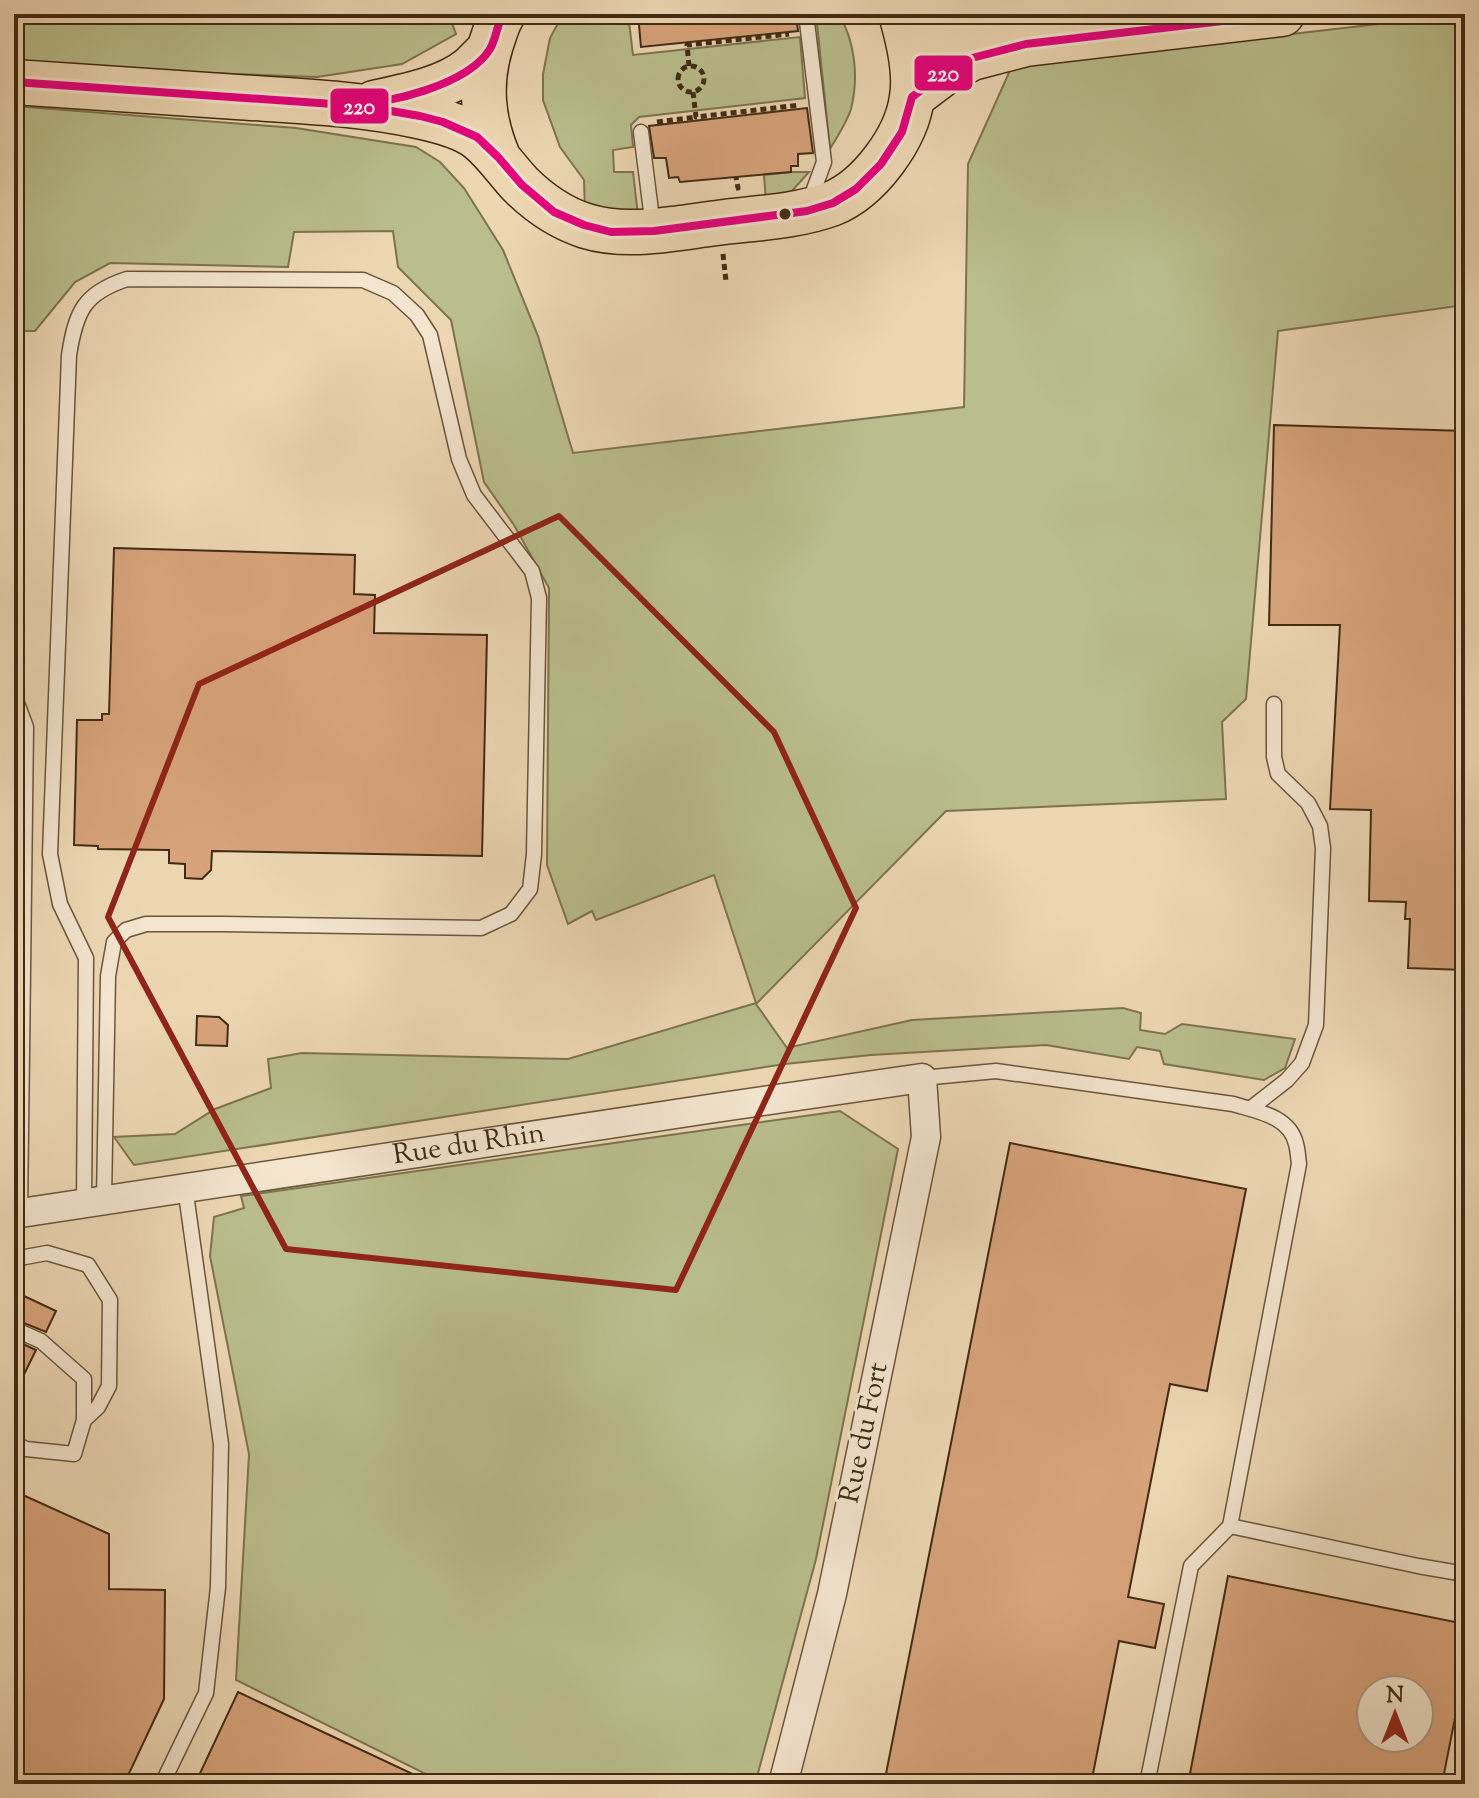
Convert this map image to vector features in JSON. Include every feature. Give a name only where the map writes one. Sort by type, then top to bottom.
[{"type":"main road","points":[[902,14],[959,39],[1026,44]]},
{"type":"main road","points":[[14,82],[362,106],[443,122],[477,137],[522,185],[554,212],[611,232],[654,231],[807,211],[833,203],[856,189],[881,164],[902,132],[912,97],[910,48],[902,14]]},
{"type":"main road","points":[[912,97],[945,72],[972,58],[1026,44],[1282,14]]},
{"type":"main road","points":[[362,106],[441,84],[469,69],[496,32]]},
{"type":"main road","points":[[496,32],[484,69],[484,99],[490,138],[498,157]]},
{"type":"street","name":"Rue du Rhin","points":[[17,1213],[922,1078]]},
{"type":"street","name":"Rue du Fort","points":[[783,1784],[832,1594],[926,1137],[922,1078]]},
{"type":"lane","points":[[806,14],[824,162],[807,211]]},
{"type":"lane","points":[[641,132],[654,231]]},
{"type":"lane","points":[[127,279],[363,280],[393,293],[417,315],[430,335],[459,459],[474,495],[532,571],[539,598],[534,854],[530,889],[511,914],[481,928],[146,924],[126,930],[114,942],[108,976],[94,1201],[86,958],[60,904],[50,854],[69,355],[74,325],[88,301],[107,286],[127,279]]},
{"type":"lane","points":[[14,695],[26,727],[17,1213]]},
{"type":"lane","points":[[1250,1109],[1287,1080],[1302,1063],[1316,1025],[1322,837],[1308,803],[1278,774],[1274,757],[1274,704]]},
{"type":"lane","points":[[922,1078],[996,1071],[1233,1104],[1270,1114],[1285,1126],[1296,1141],[1299,1164],[1230,1526],[1191,1566],[1147,1784]]},
{"type":"lane","points":[[162,1784],[206,1693],[218,1587],[221,1444],[185,1187]]},
{"type":"lane","points":[[14,1259],[47,1253],[88,1265],[110,1300],[109,1386],[98,1407],[84,1420]]},
{"type":"lane","points":[[14,1329],[41,1341],[84,1379],[84,1420],[74,1454],[26,1449],[14,1443]]},
{"type":"lane","points":[[1230,1526],[1465,1574]]},
{"type":"path","points":[[689,66],[687,45],[808,32]]},
{"type":"path","points":[[689,66],[697,67],[704,77],[700,88],[693,92],[685,91],[678,81],[679,73],[689,66]]},
{"type":"path","points":[[693,92],[696,117]]},
{"type":"path","points":[[641,132],[640,124],[816,103]]},
{"type":"highlighted area","points":[[559,516],[774,732],[856,908],[676,1290],[286,1249],[108,917],[199,684]]},
{"type":"green space","points":[[14,14],[452,14],[450,18],[456,34],[402,64],[317,77],[14,66]]},
{"type":"green space","points":[[563,14],[628,14],[633,55],[800,37],[805,98],[639,117],[631,125],[633,147],[613,150],[614,172],[633,172],[638,216],[585,213],[584,180],[560,147],[543,100],[543,74],[550,38]]},
{"type":"green space","points":[[816,14],[839,14],[849,36],[854,60],[855,85],[851,109],[830,149]]},
{"type":"green space","points":[[1465,14],[1465,305],[1278,331],[1246,699],[1222,722],[1226,799],[946,811],[756,1004],[787,1048],[912,1020],[1123,1008],[1141,1013],[1140,1030],[1165,1034],[1182,1024],[1295,1039],[1285,1068],[1264,1080],[1164,1064],[1160,1051],[1137,1047],[1129,1059],[1046,1045],[871,1055],[785,1064],[134,1165],[114,1137],[175,1134],[215,1109],[271,1088],[268,1059],[302,1053],[568,1059],[756,1003],[714,875],[596,920],[592,911],[568,924],[547,865],[549,588],[514,525],[484,482],[451,320],[398,267],[393,231],[294,232],[288,267],[110,263],[75,282],[35,331],[14,331],[14,106],[296,128],[416,147],[440,162],[464,188],[503,250],[538,336],[573,453],[964,407],[968,164],[1012,66]]},
{"type":"green space","points":[[809,172],[782,202],[766,203],[764,175]]},
{"type":"green space","points":[[840,1111],[898,1149],[816,1559],[755,1784],[446,1784],[236,1680],[249,1454],[210,1256],[214,1217],[244,1208],[241,1196]]},
{"type":"building","points":[[638,14],[796,14],[798,31],[641,47]]},
{"type":"building","points":[[807,108],[813,153],[798,154],[798,166],[791,166],[791,172],[680,182],[678,177],[669,178],[666,158],[654,158],[649,126]]},
{"type":"building","points":[[1274,425],[1465,431],[1465,970],[1408,968],[1410,919],[1405,919],[1406,902],[1369,901],[1371,810],[1330,809],[1340,625],[1269,625]]},
{"type":"building","points":[[114,548],[355,555],[354,594],[375,595],[374,633],[487,635],[482,856],[212,851],[211,870],[202,879],[185,878],[185,864],[169,863],[169,850],[98,849],[98,846],[74,845],[77,720],[102,720],[102,714],[109,714]]},
{"type":"building","points":[[197,1016],[219,1017],[228,1025],[227,1046],[196,1045]]},
{"type":"building","points":[[1010,1143],[1246,1189],[1207,1391],[1170,1384],[1128,1597],[1164,1604],[1155,1648],[1119,1641],[1091,1784],[884,1784]]},
{"type":"building","points":[[24,1296],[56,1311],[46,1332],[14,1319]]},
{"type":"building","points":[[14,1340],[36,1350],[14,1395]]},
{"type":"building","points":[[14,1491],[109,1534],[109,1589],[165,1590],[164,1699],[124,1784],[14,1784]]},
{"type":"building","points":[[1228,1576],[1465,1624],[1465,1667],[1442,1784],[1188,1784]]},
{"type":"building","points":[[238,1692],[274,1709],[434,1784],[195,1784]]},
{"type":"transit line","name":"220","points":[[349,105],[405,96],[464,73],[490,49],[503,14]]},
{"type":"transit line","name":"220","points":[[14,82],[362,106],[420,116],[477,137],[522,185],[554,212],[611,232],[654,231],[807,211],[833,203],[856,189],[881,164],[902,132],[912,97],[945,72],[972,58],[1026,44],[1282,14]]}]
